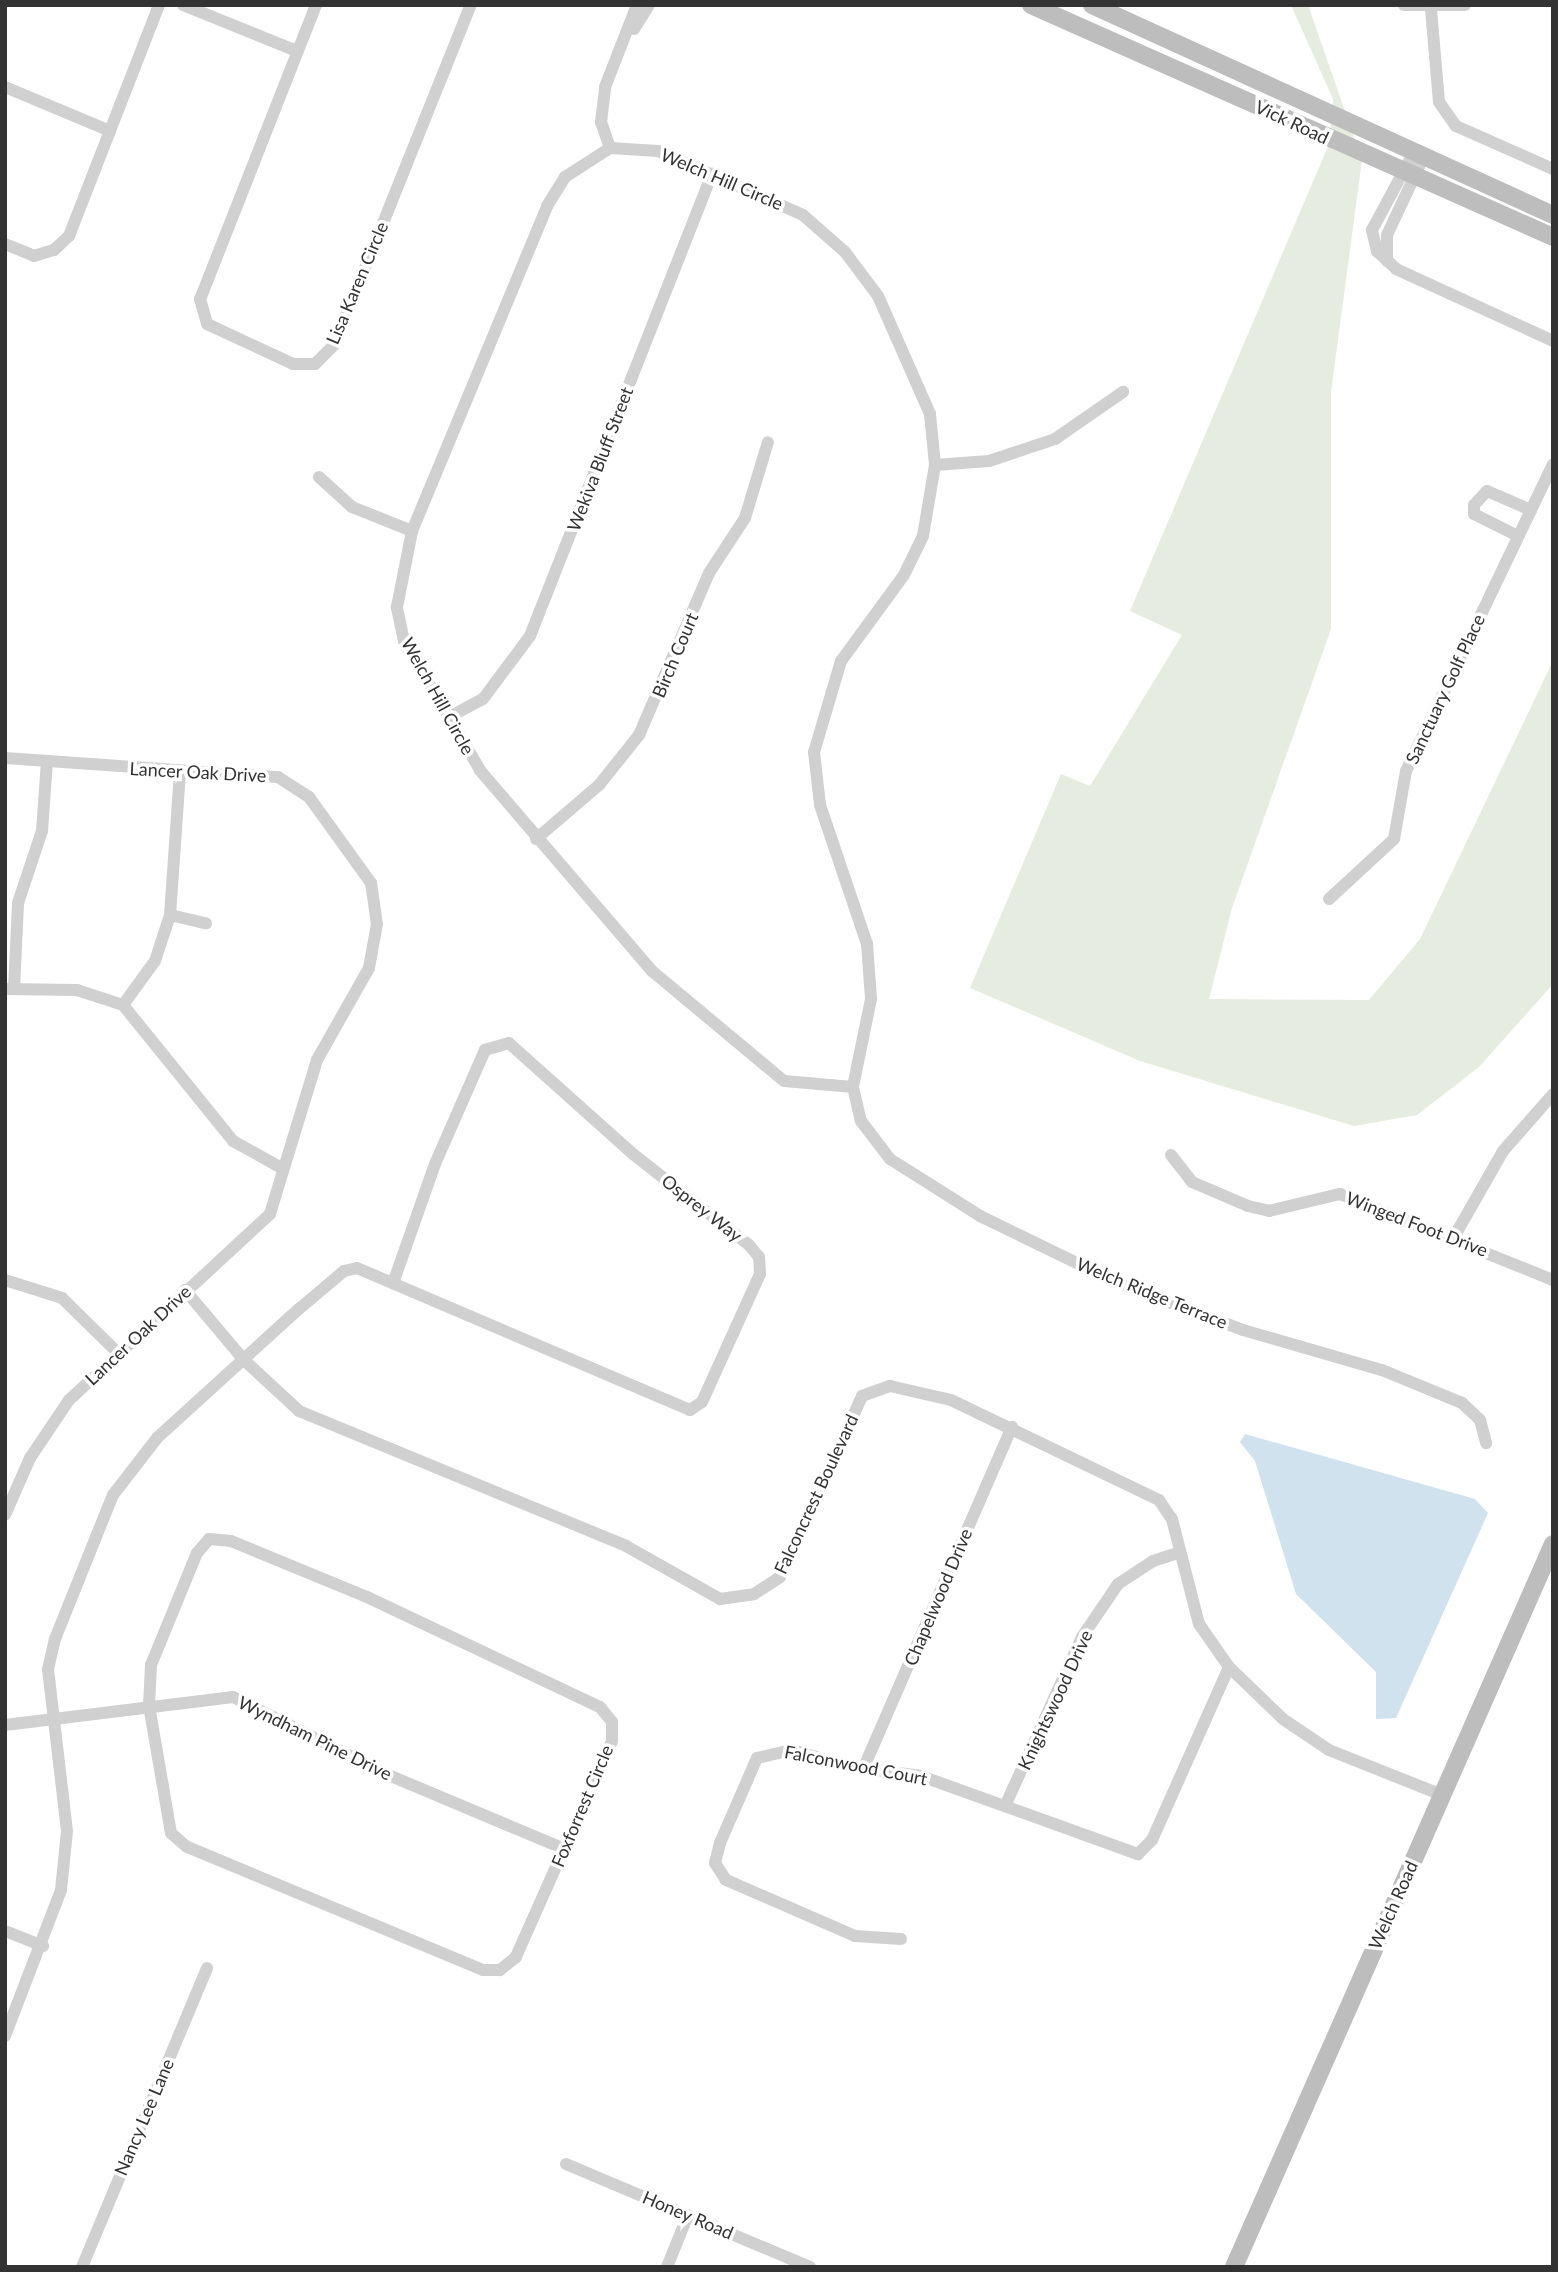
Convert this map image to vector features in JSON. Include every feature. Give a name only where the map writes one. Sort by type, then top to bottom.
[{"type":"street","points":[[5,244],[33,256],[54,250],[69,236],[159,5]]},
{"type":"street","points":[[184,5],[297,51]]},
{"type":"street","name":"Lisa Karen Circle","points":[[316,5],[200,299],[200,314],[207,324],[293,364],[316,363],[334,345],[471,5]]},
{"type":"street","points":[[610,148],[601,122],[605,87],[638,5]]},
{"type":"street","points":[[621,51],[649,5]]},
{"type":"street","name":"Vick Road","points":[[1031,5],[1553,237]]},
{"type":"street","name":"Vick Road","points":[[1092,5],[1553,215]]},
{"type":"street","points":[[1404,5],[1431,9],[1465,5]]},
{"type":"street","points":[[1431,9],[1439,102],[1456,126],[1553,169]]},
{"type":"street","points":[[5,88],[110,131]]},
{"type":"street","name":"Welch Hill Circle","points":[[610,148],[658,151],[803,215],[845,252],[878,296],[930,414],[935,465],[923,536],[904,575],[841,661],[814,752],[820,805],[867,944],[871,999],[853,1087],[797,1084],[759,1064],[652,971],[536,839],[480,770],[404,641],[397,607],[412,531],[547,206],[565,177],[610,148]]},
{"type":"street","points":[[1419,154],[1376,223],[1372,240],[1387,261],[1553,341]]},
{"type":"street","name":"Wekiva Bluff Street","points":[[449,717],[483,699],[530,636],[712,173]]},
{"type":"street","points":[[1387,261],[1390,229],[1409,174]]},
{"type":"street","points":[[1376,223],[1390,229]]},
{"type":"street","points":[[935,465],[989,461],[1055,439],[1123,392]]},
{"type":"street","name":"Birch Court","points":[[536,839],[599,785],[639,735],[709,573],[746,518],[768,442]]},
{"type":"street","name":"Sanctuary Golf Place","points":[[1329,899],[1394,839],[1406,771],[1553,464]]},
{"type":"street","points":[[320,477],[352,507],[412,531]]},
{"type":"street","points":[[1518,536],[1474,514],[1474,505],[1487,491],[1531,510]]},
{"type":"street","name":"Lancer Oak Drive","points":[[5,758],[278,777],[309,797],[371,883],[377,924],[369,968],[317,1060],[280,1167],[270,1214],[116,1351],[69,1400],[30,1458],[5,1515]]},
{"type":"street","points":[[47,762],[42,831],[18,903],[10,989],[77,990],[123,1005],[233,1141],[280,1167]]},
{"type":"street","points":[[123,1005],[155,961],[170,915],[180,771]]},
{"type":"street","points":[[170,915],[206,923]]},
{"type":"street","name":"Osprey Way","points":[[5,2036],[43,1946],[61,1890],[68,1831],[48,1669],[55,1639],[113,1495],[157,1438],[299,1309],[344,1271],[357,1268],[690,1410],[702,1402],[760,1274],[759,1257],[749,1245],[633,1154],[509,1043],[485,1050],[435,1164],[393,1283]]},
{"type":"street","name":"Welch Ridge Terrace","points":[[853,1087],[861,1121],[890,1159],[981,1216],[1122,1285],[1243,1330],[1382,1370],[1462,1404],[1480,1420],[1486,1443]]},
{"type":"street","points":[[1454,1237],[1503,1151],[1553,1094]]},
{"type":"street","name":"Winged Foot Drive","points":[[1171,1155],[1192,1182],[1248,1206],[1269,1211],[1340,1194],[1454,1237],[1553,1280]]},
{"type":"street","points":[[5,1280],[62,1298],[116,1351]]},
{"type":"street","name":"Falconcrest Boulevard","points":[[185,1290],[244,1360],[299,1411],[626,1546],[720,1599],[754,1594],[780,1577],[862,1396],[890,1386],[951,1399],[1159,1500],[1172,1520],[1178,1553],[1199,1624],[1228,1667],[1283,1719],[1329,1750],[1442,1795]]},
{"type":"street","name":"Chapelwood Drive","points":[[864,1768],[1012,1427]]},
{"type":"street","name":"Foxforrest Circle","points":[[209,1539],[231,1541],[600,1707],[612,1722],[612,1741],[516,1957],[500,1969],[483,1970],[187,1847],[171,1833],[149,1705],[151,1665],[197,1553],[209,1539]]},
{"type":"street","name":"Welch Road","points":[[1234,2267],[1553,1544]]},
{"type":"street","name":"Knightswood Drive","points":[[1005,1806],[1082,1637],[1111,1594],[1153,1561],[1178,1553]]},
{"type":"street","name":"Falconwood Court","points":[[901,1938],[855,1936],[726,1881],[715,1863],[757,1758],[793,1749],[864,1768],[961,1787],[1005,1806],[1138,1854],[1152,1840],[1228,1667]]},
{"type":"street","name":"Wyndham Pine Drive","points":[[5,1725],[149,1705],[233,1697],[386,1774],[564,1849]]},
{"type":"street","points":[[5,1931],[43,1946]]},
{"type":"street","name":"Nancy Lee Lane","points":[[82,2267],[207,1968]]},
{"type":"street","name":"Honey Road","points":[[566,2164],[810,2267]]},
{"type":"street","points":[[667,2267],[688,2214]]},
{"type":"shaded area","points":[[1291,5],[1308,5],[1362,160],[1331,392],[1331,629],[1232,908],[1209,999],[1369,1000],[1420,939],[1553,661],[1553,984],[1479,1067],[1417,1115],[1354,1126],[1140,1061],[970,988],[1061,774],[1090,786],[1182,635],[1130,611],[1329,144],[1333,99]]},
{"type":"water","points":[[1245,1434],[1475,1499],[1488,1513],[1396,1718],[1376,1719],[1376,1672],[1296,1594],[1255,1461],[1240,1442]]}]
